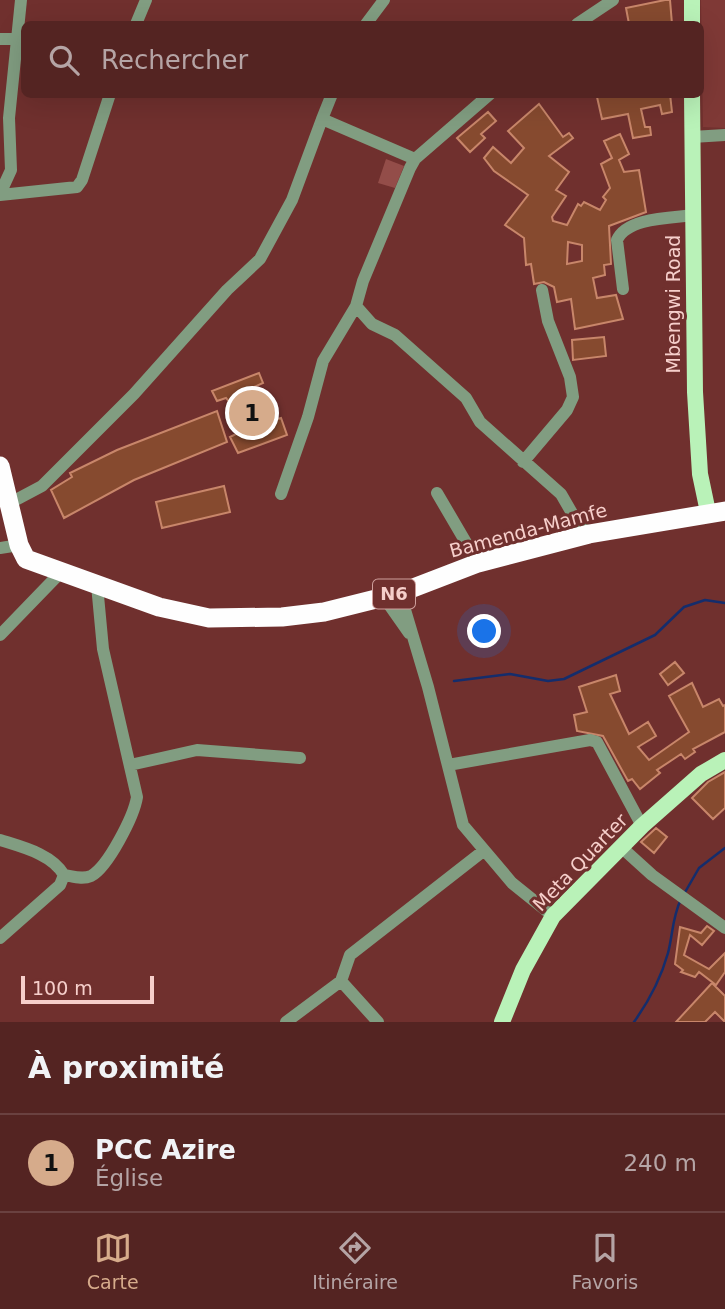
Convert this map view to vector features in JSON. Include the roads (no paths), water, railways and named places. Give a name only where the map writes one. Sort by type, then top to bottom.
[{"type":"highway","name":"Bamenda-Mamfe","points":[[0,466],[10,503],[10,547],[26,559],[60,574],[159,607],[209,618],[282,617],[324,612],[392,595],[478,563],[589,534],[717,512]]},
{"type":"main road","points":[[692,0],[692,21]]},
{"type":"main road","name":"Mbengwi Road","points":[[692,98],[695,392],[700,474],[717,512]]},
{"type":"main road","name":"Meta Quarter","points":[[502,1022],[523,970],[553,916],[642,826],[701,774],[725,760]]},
{"type":"street","points":[[21,0],[9,118],[11,170],[0,195],[77,187],[82,180],[109,98]]},
{"type":"street","points":[[137,21],[146,0]]},
{"type":"street","points":[[368,21],[384,0]]},
{"type":"street","points":[[582,21],[613,0]]},
{"type":"street","points":[[0,39],[19,39]]},
{"type":"street","points":[[10,503],[41,486],[134,394],[227,290],[260,259],[292,200],[330,98]]},
{"type":"street","points":[[281,494],[308,417],[323,361],[356,306],[363,281],[415,159],[485,98]]},
{"type":"street","points":[[321,119],[415,159]]},
{"type":"street","points":[[692,137],[725,135]]},
{"type":"street","points":[[623,289],[617,240],[619,234],[638,224],[694,215]]},
{"type":"street","points":[[523,462],[568,410],[573,397],[570,377],[548,321],[542,290]]},
{"type":"street","points":[[356,306],[372,324],[395,335],[466,398],[480,422],[561,494],[576,520],[589,534]]},
{"type":"street","points":[[437,493],[478,563]]},
{"type":"street","points":[[0,635],[60,574]]},
{"type":"street","points":[[64,875],[89,877],[107,861],[135,807],[137,797],[103,649],[97,585]]},
{"type":"street","points":[[392,595],[415,641],[463,825],[482,852],[512,883],[553,916]]},
{"type":"street","points":[[448,765],[590,740],[601,745],[642,826]]},
{"type":"street","points":[[130,765],[197,751],[300,758]]},
{"type":"street","points":[[0,840],[44,856],[60,867],[64,875],[60,885],[43,902],[0,937]]},
{"type":"street","points":[[620,846],[652,876],[725,928]]},
{"type":"street","points":[[286,1022],[341,981],[350,955],[482,852]]},
{"type":"street","points":[[341,981],[378,1022]]},
{"type":"waterway","points":[[454,681],[510,674],[548,681],[564,679],[655,635],[684,607],[705,600],[725,603]]},
{"type":"waterway","points":[[684,894],[699,868],[725,848]]},
{"type":"waterway","points":[[634,1022],[650,998],[662,971],[681,899]]},
{"type":"place","name":"PCC Azire","points":[[252,413]]}]
